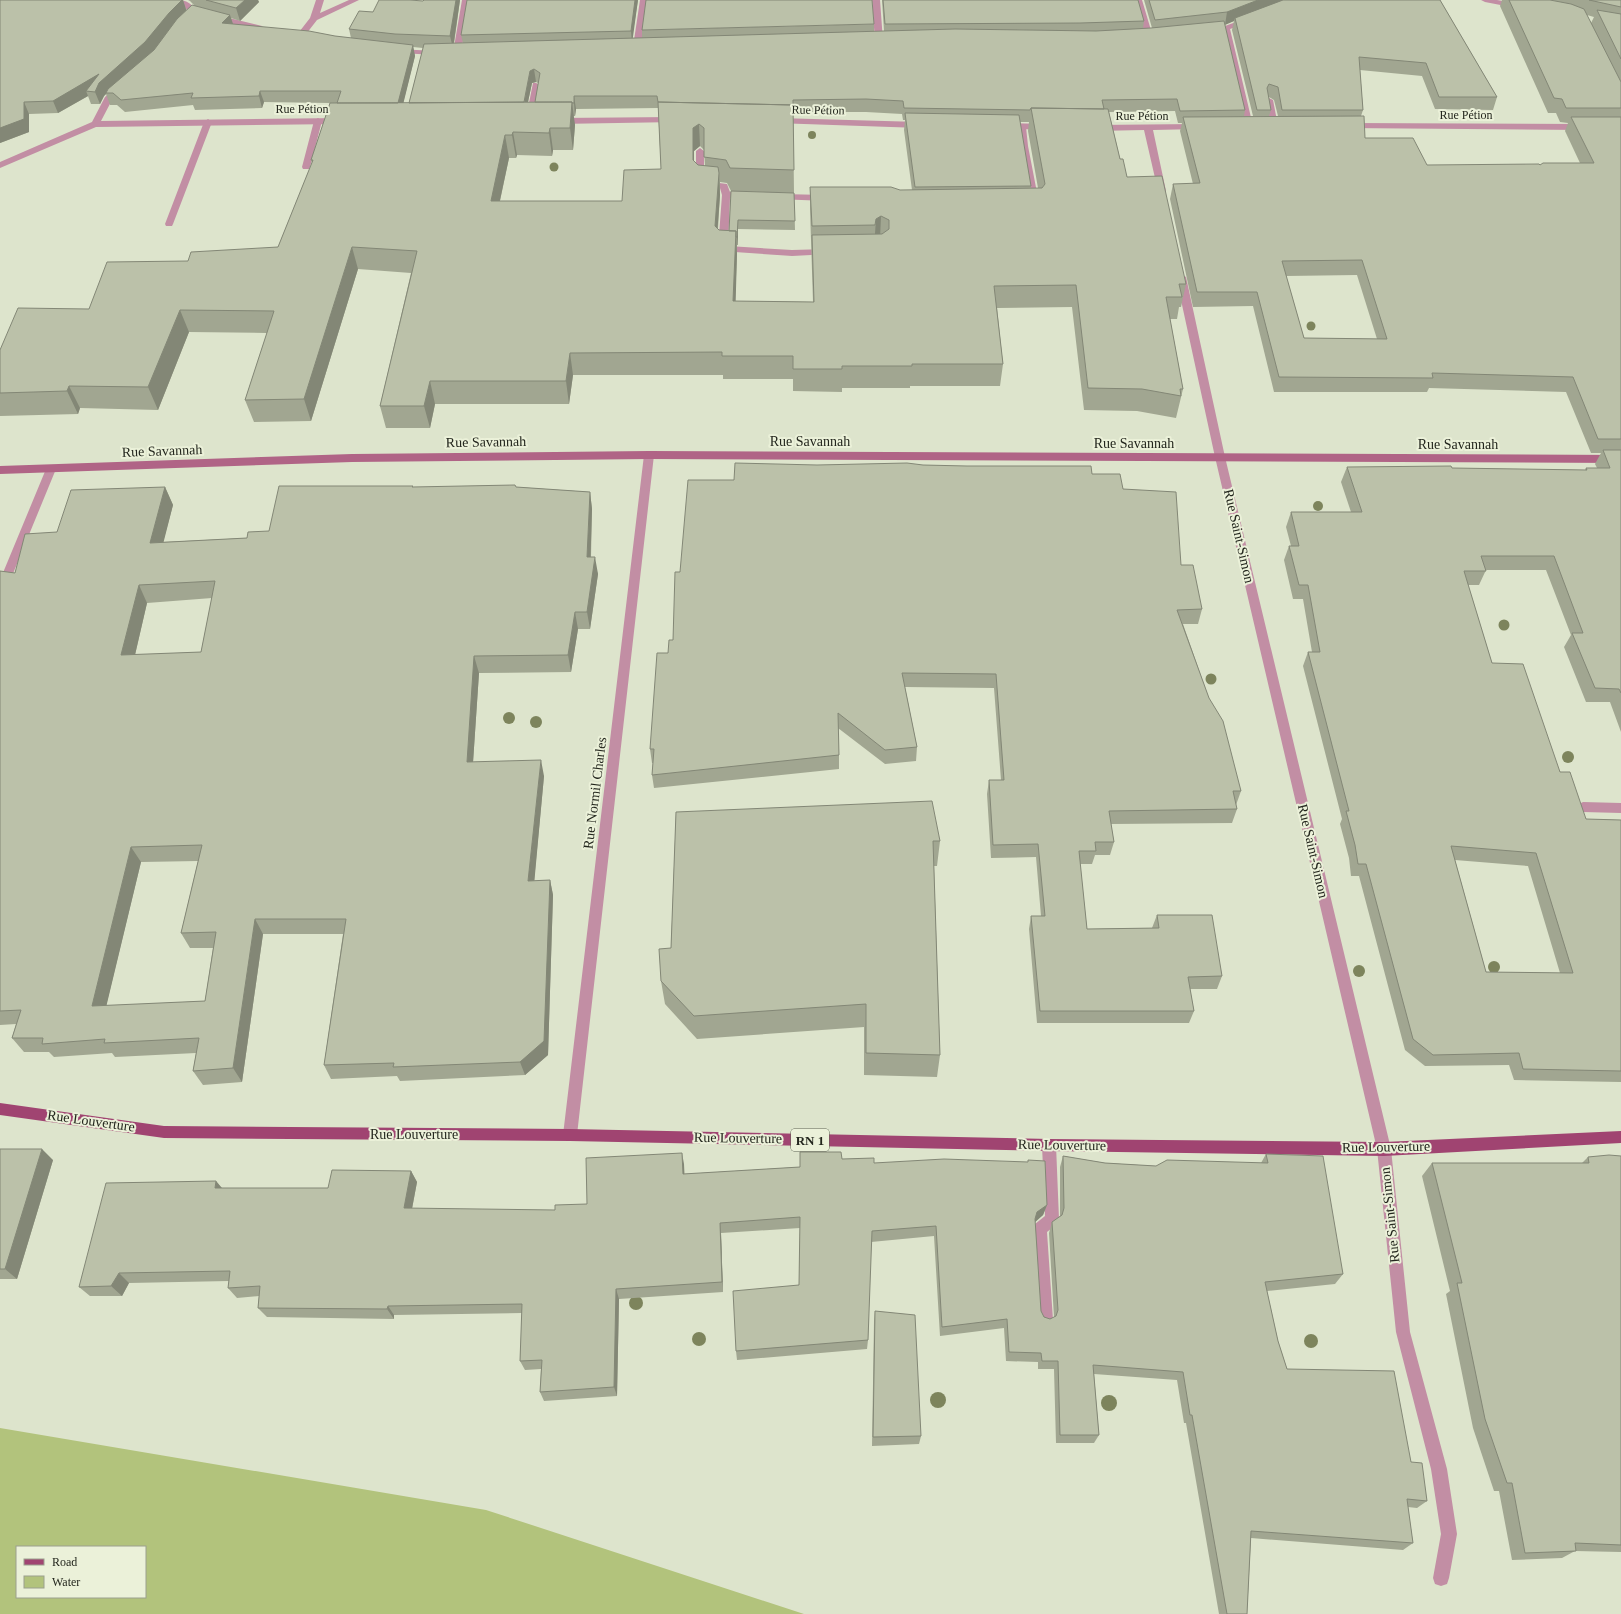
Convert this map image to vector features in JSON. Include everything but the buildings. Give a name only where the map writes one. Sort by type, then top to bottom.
[{"type":"main road","name":"Rue Louverture","points":[[0,1109],[164,1132],[570,1135],[1049,1145],[1384,1149],[1621,1137]]},
{"type":"street","points":[[175,0],[187,4],[190,15],[269,30]]},
{"type":"street","points":[[300,36],[314,18],[320,0]]},
{"type":"street","points":[[314,18],[355,0]]},
{"type":"street","points":[[388,50],[421,57],[454,53],[466,0]]},
{"type":"street","points":[[637,47],[644,0]]},
{"type":"street","points":[[876,0],[879,41]]},
{"type":"street","points":[[1138,0],[1149,37]]},
{"type":"street","points":[[1485,0],[1523,7]]},
{"type":"street","points":[[1203,31],[1226,28],[1254,17]]},
{"type":"street","points":[[1226,28],[1249,126]]},
{"type":"street","points":[[95,124],[108,99],[125,83]]},
{"type":"street","points":[[536,85],[534,121],[680,120]]},
{"type":"street","points":[[1269,100],[1275,126]]},
{"type":"street","points":[[306,167],[318,121]]},
{"type":"street","name":"Rue Pétion","points":[[0,165],[95,124],[349,121]]},
{"type":"street","name":"Rue Pétion","points":[[772,121],[928,125]]},
{"type":"street","points":[[169,224],[208,122]]},
{"type":"street","points":[[999,126],[1054,127]]},
{"type":"street","name":"Rue Pétion","points":[[1337,126],[1590,127]]},
{"type":"street","points":[[1022,127],[1024,146],[1036,207],[1028,207]]},
{"type":"street","name":"Rue Pétion","points":[[1085,127],[1202,127]]},
{"type":"street","points":[[1148,128],[1165,205]]},
{"type":"street","points":[[700,151],[700,183],[724,186],[726,195],[723,249],[792,253],[840,252]]},
{"type":"street","points":[[726,195],[757,196]]},
{"type":"street","points":[[772,196],[833,199]]},
{"type":"street","name":"Rue Saint-Simon","points":[[1178,266],[1220,457],[1384,1149],[1403,1332],[1439,1469],[1449,1534],[1441,1578]]},
{"type":"street","name":"Rue Savannah","points":[[0,470],[352,458],[649,455],[1621,458]]},
{"type":"street","name":"Rue Normil Charles","points":[[570,1135],[649,455]]},
{"type":"street","points":[[0,592],[51,469]]},
{"type":"street","points":[[1583,807],[1621,808]]},
{"type":"street","points":[[1046,1320],[1040,1229],[1052,1219],[1049,1145]]},
{"type":"water","points":[[0,1428],[486,1510],[804,1614],[0,1614]]}]
